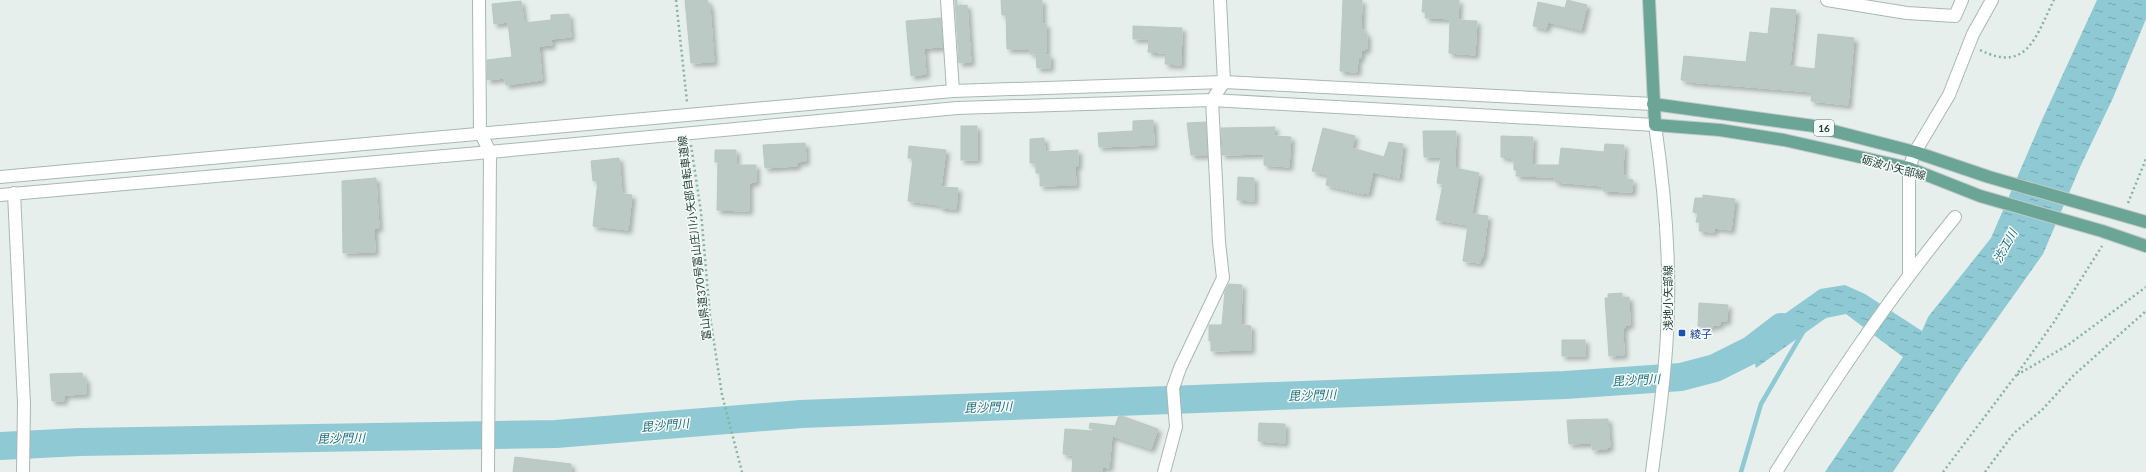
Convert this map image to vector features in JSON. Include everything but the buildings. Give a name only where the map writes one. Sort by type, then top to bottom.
[{"type":"main road","points":[[1649,0],[1655,125]]},
{"type":"main road","name":"砺波小矢部線","points":[[1653,104],[1814,126],[1915,152],[1989,177],[2146,222]]},
{"type":"main road","name":"砺波小矢部線","points":[[1655,125],[1720,130],[1784,140],[1909,168],[1980,196],[2102,231],[2146,246]]},
{"type":"street","points":[[480,0],[480,132],[490,152],[488,469]]},
{"type":"street","points":[[947,0],[953,91]]},
{"type":"street","points":[[1164,472],[1176,427],[1173,388],[1180,368],[1223,278],[1219,242],[1212,100],[1224,82],[1220,0]]},
{"type":"street","points":[[1827,0],[1907,12],[1955,16],[1962,0]]},
{"type":"street","points":[[1909,274],[1909,168],[1915,152],[1949,95],[1969,44],[1992,0]]},
{"type":"street","points":[[0,177],[480,132],[953,91],[1224,82],[1653,104]]},
{"type":"street","points":[[0,195],[690,134],[957,108],[1212,100],[1655,125]]},
{"type":"street","name":"浅地小矢部線","points":[[1652,472],[1668,333],[1668,245],[1655,125]]},
{"type":"street","points":[[14,193],[24,404],[23,472]]},
{"type":"street","points":[[1776,472],[1831,384],[1909,274],[1955,217]]},
{"type":"path","points":[[676,0],[689,114]]},
{"type":"path","points":[[1969,44],[1993,56],[2009,59],[2030,47],[2054,0]]},
{"type":"path","name":"富山県道370号富山庄川小矢部自転車道線","points":[[690,134],[700,212],[710,316],[722,395],[742,472]]},
{"type":"path","points":[[2118,214],[2146,158]]},
{"type":"path","points":[[1943,472],[2054,322],[2102,246]]},
{"type":"path","points":[[2015,376],[2068,345],[2146,287]]},
{"type":"path","points":[[1985,472],[2014,433],[2042,410],[2074,375],[2146,311]]},
{"type":"water","name":"渋江川","points":[[2097,0],[2146,0],[2146,19],[2113,98],[2081,165],[2043,254],[1967,361],[1893,472],[1825,472],[1903,357],[1846,314],[1826,318],[1756,368],[1749,339],[1820,289],[1845,285],[1865,294],[1922,331],[1928,317],[1991,238],[2041,122]]},
{"type":"waterway","name":"毘沙門川","points":[[0,446],[80,442],[556,434],[801,414],[1565,385],[1681,377],[1715,368],[1751,350],[1781,327]]},
{"type":"waterway","points":[[1741,472],[1761,404],[1803,332]]},
{"type":"place","name":"綾子","points":[[1682,333]]}]
